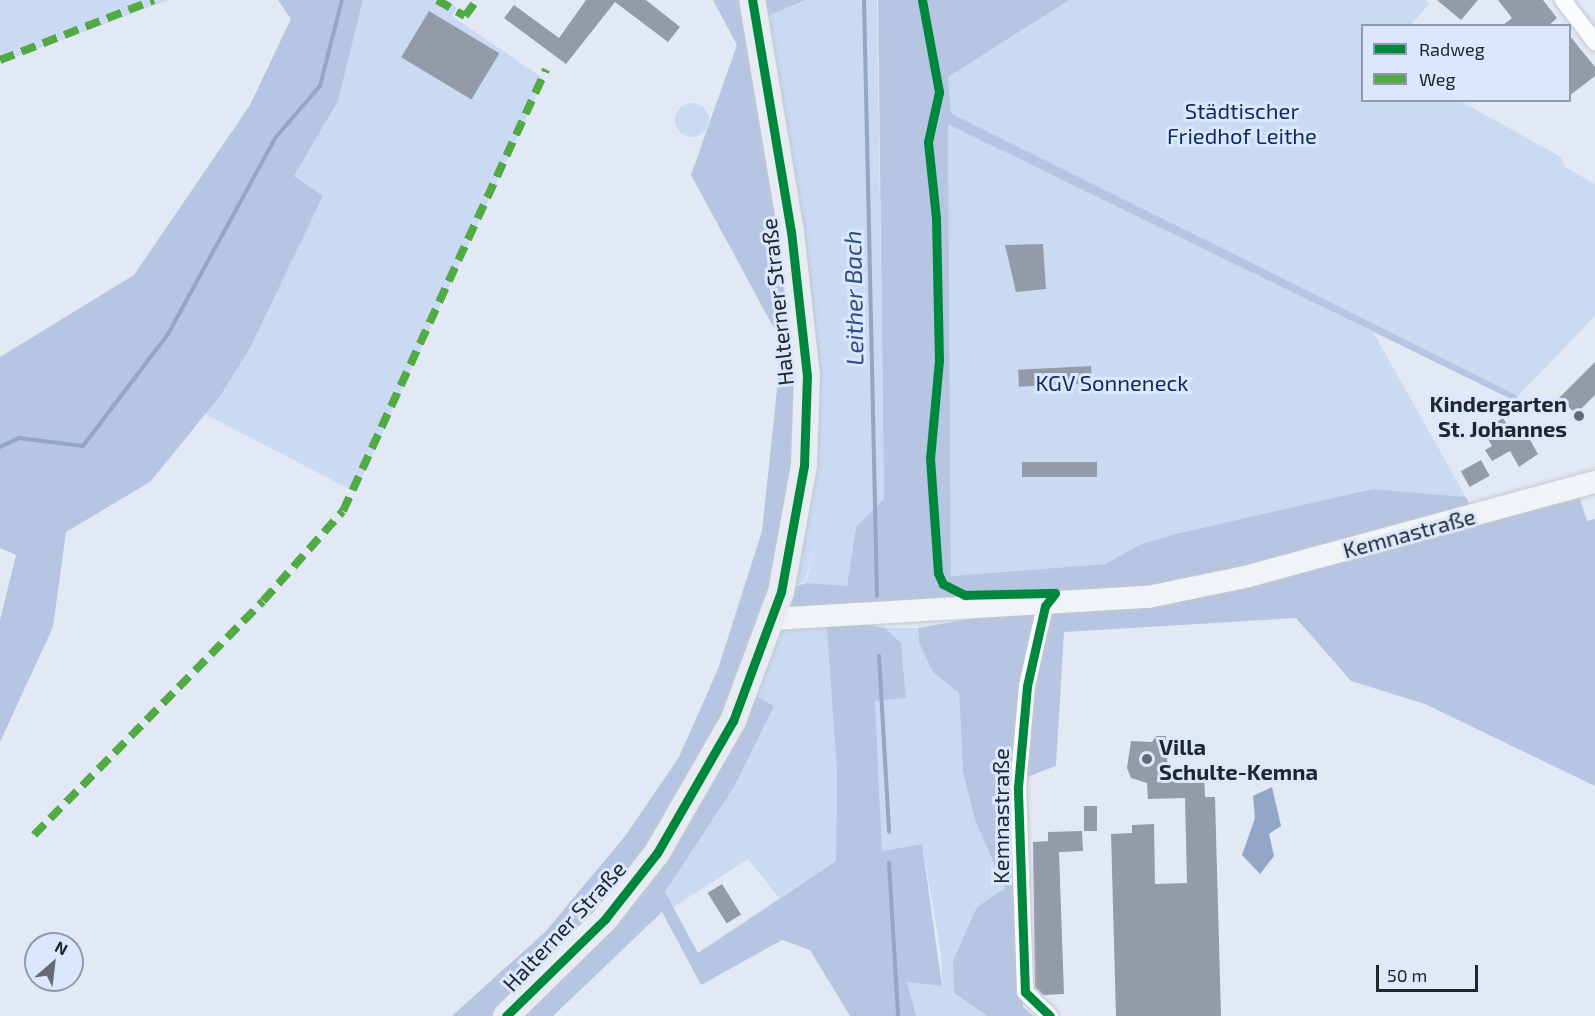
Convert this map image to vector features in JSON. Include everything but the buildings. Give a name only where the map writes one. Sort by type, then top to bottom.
[{"type":"main road","name":"Halterner Straße","points":[[506,1016],[605,919],[657,853],[712,763],[773,619],[804,465],[807,376],[752,0]]},
{"type":"street","points":[[1563,0],[1595,42]]},
{"type":"street","name":"Kemnastraße","points":[[773,619],[1045,606],[1196,589],[1595,482]]},
{"type":"street","name":"Kemnastraße","points":[[1045,606],[1027,686],[1018,787],[1025,992],[1050,1016]]},
{"type":"green space","points":[[0,0],[169,0],[0,63]]},
{"type":"green space","points":[[363,0],[448,0],[457,8],[452,16],[544,79],[355,492],[205,414],[251,346],[323,196],[294,176],[338,101]]},
{"type":"green space","points":[[807,0],[877,0],[884,499],[856,527],[847,586],[806,583],[817,535],[805,582],[782,591],[797,529],[758,20]]},
{"type":"green space","name":"Städtischer Friedhof Leithe","points":[[1069,0],[1426,0],[1429,4],[1412,24],[1361,24],[1361,102],[1462,102],[1561,157],[1565,167],[1595,184],[1595,316],[1518,396],[951,113],[948,77]]},
{"type":"green space","points":[[692,103],[704,108],[709,120],[704,132],[692,137],[680,132],[675,120],[680,108]]},
{"type":"green space","name":"KGV Sonneneck","points":[[948,123],[1373,332],[1466,497],[1373,489],[1141,544],[1105,564],[951,576]]},
{"type":"green space","points":[[826,617],[837,772],[836,861],[779,898],[748,859],[672,908],[665,892],[734,787],[773,707],[748,691],[774,620]]},
{"type":"green space","points":[[885,628],[918,628],[919,643],[933,672],[959,692],[963,772],[975,820],[1006,888],[977,907],[954,993],[987,1016],[916,1016],[906,982],[942,986],[941,954],[922,844],[882,851],[875,701],[906,698],[901,643]]},
{"type":"shaded area","points":[[278,0],[363,0],[338,101],[294,176],[323,196],[251,346],[220,396],[150,482],[66,532],[53,627],[0,742],[0,620],[16,555],[0,548],[0,357],[134,275],[250,105],[291,19]]},
{"type":"shaded area","points":[[713,0],[749,0],[804,336],[802,465],[745,690],[774,706],[734,787],[665,892],[698,953],[836,861],[837,772],[826,617],[885,628],[901,643],[906,698],[875,701],[882,851],[922,844],[942,986],[907,982],[916,1016],[850,1016],[810,950],[782,940],[701,985],[662,912],[553,1016],[452,1016],[545,932],[626,835],[679,757],[718,669],[762,531],[782,343],[691,175],[737,45]]},
{"type":"shaded area","points":[[755,0],[806,0],[758,20]]},
{"type":"shaded area","points":[[878,0],[1069,0],[948,77],[951,113],[1518,396],[1515,401],[948,124],[951,576],[1105,564],[1141,544],[1176,534],[1373,489],[1466,497],[1478,521],[1578,493],[1587,521],[1595,519],[1595,786],[1425,704],[1351,681],[1296,618],[1064,632],[1056,766],[1011,783],[1023,1007],[1033,1016],[987,1016],[954,993],[953,961],[977,907],[1005,888],[975,820],[963,772],[959,693],[933,672],[919,643],[918,628],[1030,608],[775,619],[782,591],[806,583],[847,586],[856,527],[884,499]]},
{"type":"shaded area","points":[[1272,787],[1281,826],[1269,834],[1274,856],[1260,874],[1242,855],[1255,818],[1253,796]]},
{"type":"waterway","points":[[0,447],[19,438],[83,446],[168,334],[276,137],[320,86],[342,0]]},
{"type":"waterway","name":"Leither Bach","points":[[864,0],[877,596]]},
{"type":"waterway","name":"Leither Bach","points":[[879,656],[889,832]]},
{"type":"waterway","name":"Leither Bach","points":[[889,863],[898,1016]]},
{"type":"marked path","points":[[0,60],[154,0]]},
{"type":"marked path","points":[[437,0],[465,16],[477,0]]},
{"type":"marked path","points":[[34,835],[263,601],[343,511],[546,69]]},
{"type":"cycle path","points":[[506,1016],[605,919],[657,853],[733,721],[781,592],[804,465],[807,376],[791,232],[752,0]]},
{"type":"cycle path","points":[[922,0],[939,92],[928,142],[936,218],[939,360],[930,458],[938,573],[943,584],[965,595],[1055,593]]},
{"type":"cycle path","points":[[1050,1016],[1025,992],[1018,787],[1027,686],[1045,606],[1055,593]]},
{"type":"place","name":"Kindergarten St. Johannes","points":[[1579,416]]},
{"type":"place","name":"Villa Schulte-Kemna","points":[[1147,759]]}]
